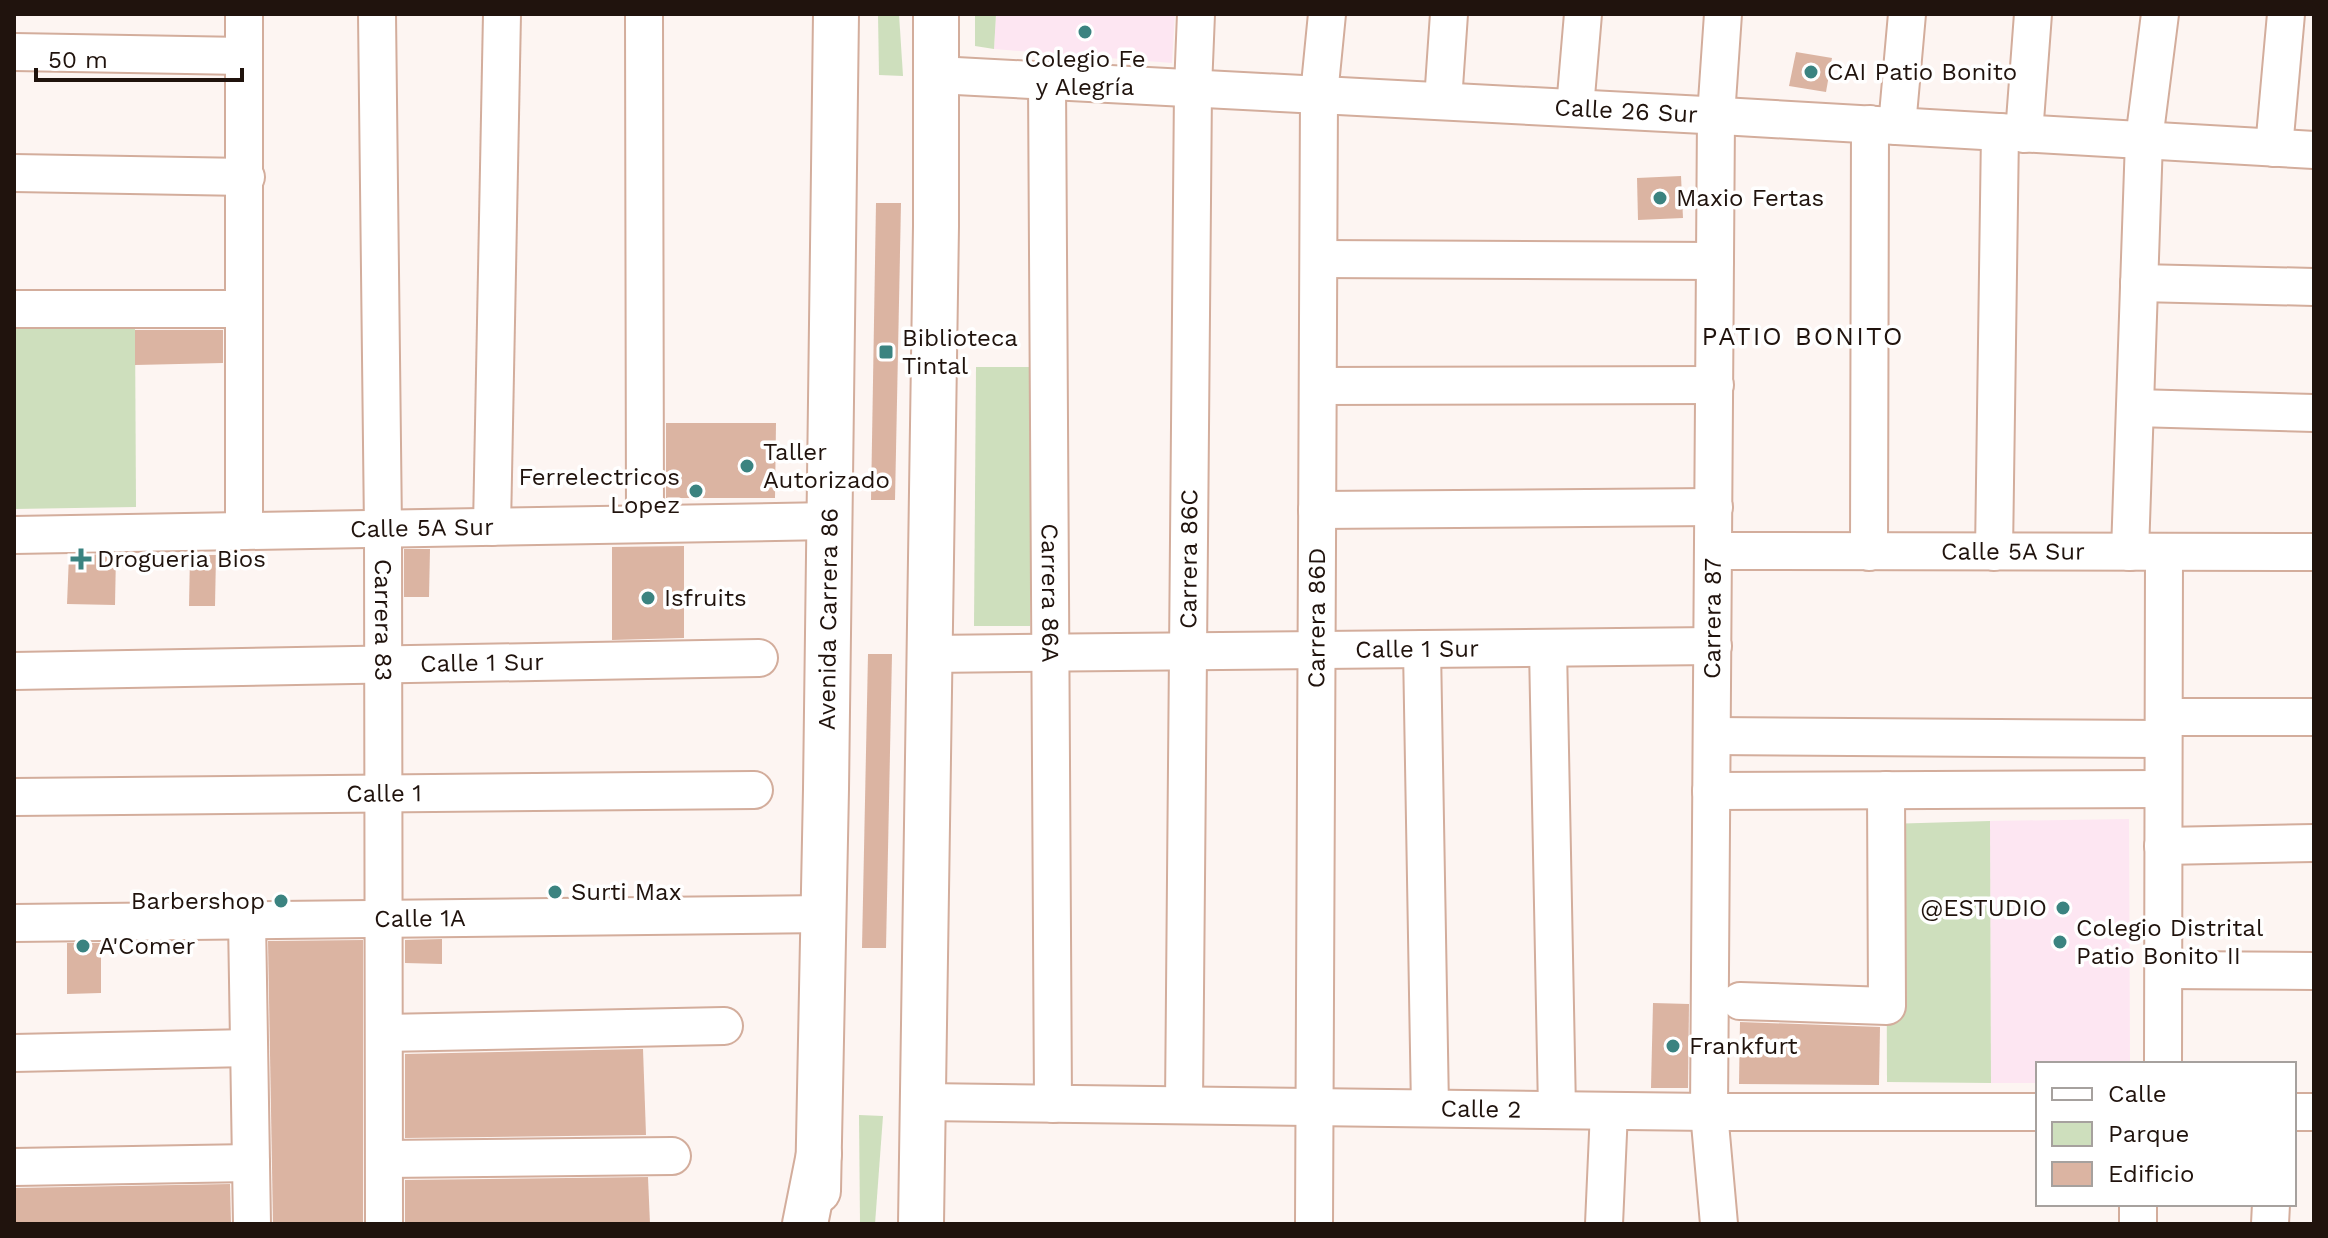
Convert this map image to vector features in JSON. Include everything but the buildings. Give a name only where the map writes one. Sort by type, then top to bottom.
[{"type":"main road","name":"Avenida Carrera 86","points":[[817,1224],[836,14]]},
{"type":"main road","points":[[923,1224],[921,1172],[936,14]]},
{"type":"main road","points":[[805,1224],[819,1154]]},
{"type":"street","points":[[244,14],[244,531]]},
{"type":"street","name":"Carrera 83","points":[[377,14],[383,529],[384,1224]]},
{"type":"street","points":[[492,527],[502,14]]},
{"type":"street","points":[[644,14],[645,524]]},
{"type":"street","name":"Carrera 86C","points":[[1184,1105],[1196,14]]},
{"type":"street","name":"Carrera 86D","points":[[1314,1224],[1319,95],[1327,14]]},
{"type":"street","points":[[1443,101],[1449,14]]},
{"type":"street","points":[[1575,108],[1583,14]]},
{"type":"street","name":"Carrera 87","points":[[1719,1224],[1709,1112],[1716,116],[1723,14]]},
{"type":"street","points":[[1869,552],[1884,125],[1907,14]]},
{"type":"street","points":[[1994,552],[2012,133],[2033,14]]},
{"type":"street","points":[[2160,14],[2144,140],[2135,408],[2164,728],[2163,1062]]},
{"type":"street","points":[[2274,148],[2286,14]]},
{"type":"street","points":[[14,52],[244,56]]},
{"type":"street","name":"Calle 26 Sur","points":[[937,75],[2314,150]]},
{"type":"street","name":"Carrera 86A","points":[[1047,81],[1053,1104]]},
{"type":"street","points":[[14,173],[246,177]]},
{"type":"street","points":[[1319,259],[1715,261]]},
{"type":"street","points":[[2139,283],[2314,287]]},
{"type":"street","points":[[14,309],[244,309]]},
{"type":"street","points":[[1318,386],[1715,385]]},
{"type":"street","points":[[2135,408],[2314,413]]},
{"type":"street","points":[[1317,510],[1714,507]]},
{"type":"street","name":"Calle 5A Sur","points":[[14,535],[830,521]]},
{"type":"street","name":"Calle 5A Sur","points":[[1713,551],[2314,552]]},
{"type":"street","name":"Calle 1 Sur","points":[[929,654],[1713,646]]},
{"type":"street","points":[[1548,648],[1557,1110]]},
{"type":"street","points":[[1422,649],[1430,1108]]},
{"type":"street","name":"Calle 1 Sur","points":[[14,671],[759,658]]},
{"type":"street","points":[[1712,736],[2164,728],[2314,717]]},
{"type":"street","points":[[1711,791],[2163,789]]},
{"type":"street","name":"Calle 1","points":[[14,797],[754,790]]},
{"type":"street","points":[[1740,1001],[1887,1006],[1886,790]]},
{"type":"street","points":[[2163,846],[2314,843]]},
{"type":"street","name":"Calle 1A","points":[[14,923],[824,914]]},
{"type":"street","points":[[247,920],[252,1224]]},
{"type":"street","points":[[2164,970],[2314,971]]},
{"type":"street","points":[[384,1033],[724,1026]]},
{"type":"street","points":[[14,1053],[249,1048]]},
{"type":"street","name":"Calle 2","points":[[923,1102],[1709,1112],[2036,1112]]},
{"type":"street","points":[[1604,1224],[1609,1111]]},
{"type":"street","points":[[384,1159],[672,1156]]},
{"type":"street","points":[[14,1167],[251,1163]]},
{"type":"shaded area","name":"Colegio Fe y Alegría","points":[[996,14],[1175,14],[1172,63],[994,49]]},
{"type":"shaded area","name":"Colegio Distrital Patio Bonito II","points":[[2129,819],[2130,1062],[2036,1062],[2036,1083],[1991,1083],[1990,821]]},
{"type":"green space","points":[[878,14],[899,14],[903,76],[879,75]]},
{"type":"green space","points":[[975,14],[996,14],[994,49],[975,46]]},
{"type":"green space","points":[[135,325],[136,507],[14,509],[14,326]]},
{"type":"green space","points":[[976,367],[1032,367],[1030,626],[974,626]]},
{"type":"green space","points":[[1990,821],[1991,1083],[1887,1082],[1886,824]]},
{"type":"green space","points":[[859,1115],[883,1116],[875,1224],[860,1224]]},
{"type":"place","name":"Colegio Fe y Alegría","points":[[1085,32]]},
{"type":"place","name":"CAI Patio Bonito","points":[[1811,72]]},
{"type":"place","name":"Maxio Fertas","points":[[1660,198]]},
{"type":"place","name":"Biblioteca Tintal","points":[[886,352]]},
{"type":"place","name":"Taller Autorizado","points":[[747,466]]},
{"type":"place","name":"Ferrelectricos Lopez","points":[[696,491]]},
{"type":"place","name":"Drogueria Bios","points":[[81,559]]},
{"type":"place","name":"Isfruits","points":[[648,598]]},
{"type":"place","name":"Surti Max","points":[[555,892]]},
{"type":"place","name":"Barbershop","points":[[281,901]]},
{"type":"place","name":"@ESTUDIO","points":[[2063,908]]},
{"type":"place","name":"Colegio Distrital Patio Bonito II","points":[[2060,942]]},
{"type":"place","name":"A'Comer","points":[[83,946]]},
{"type":"place","name":"Frankfurt","points":[[1673,1046]]},
{"type":"district","name":"PATIO BONITO","points":[[1803,336]]}]
